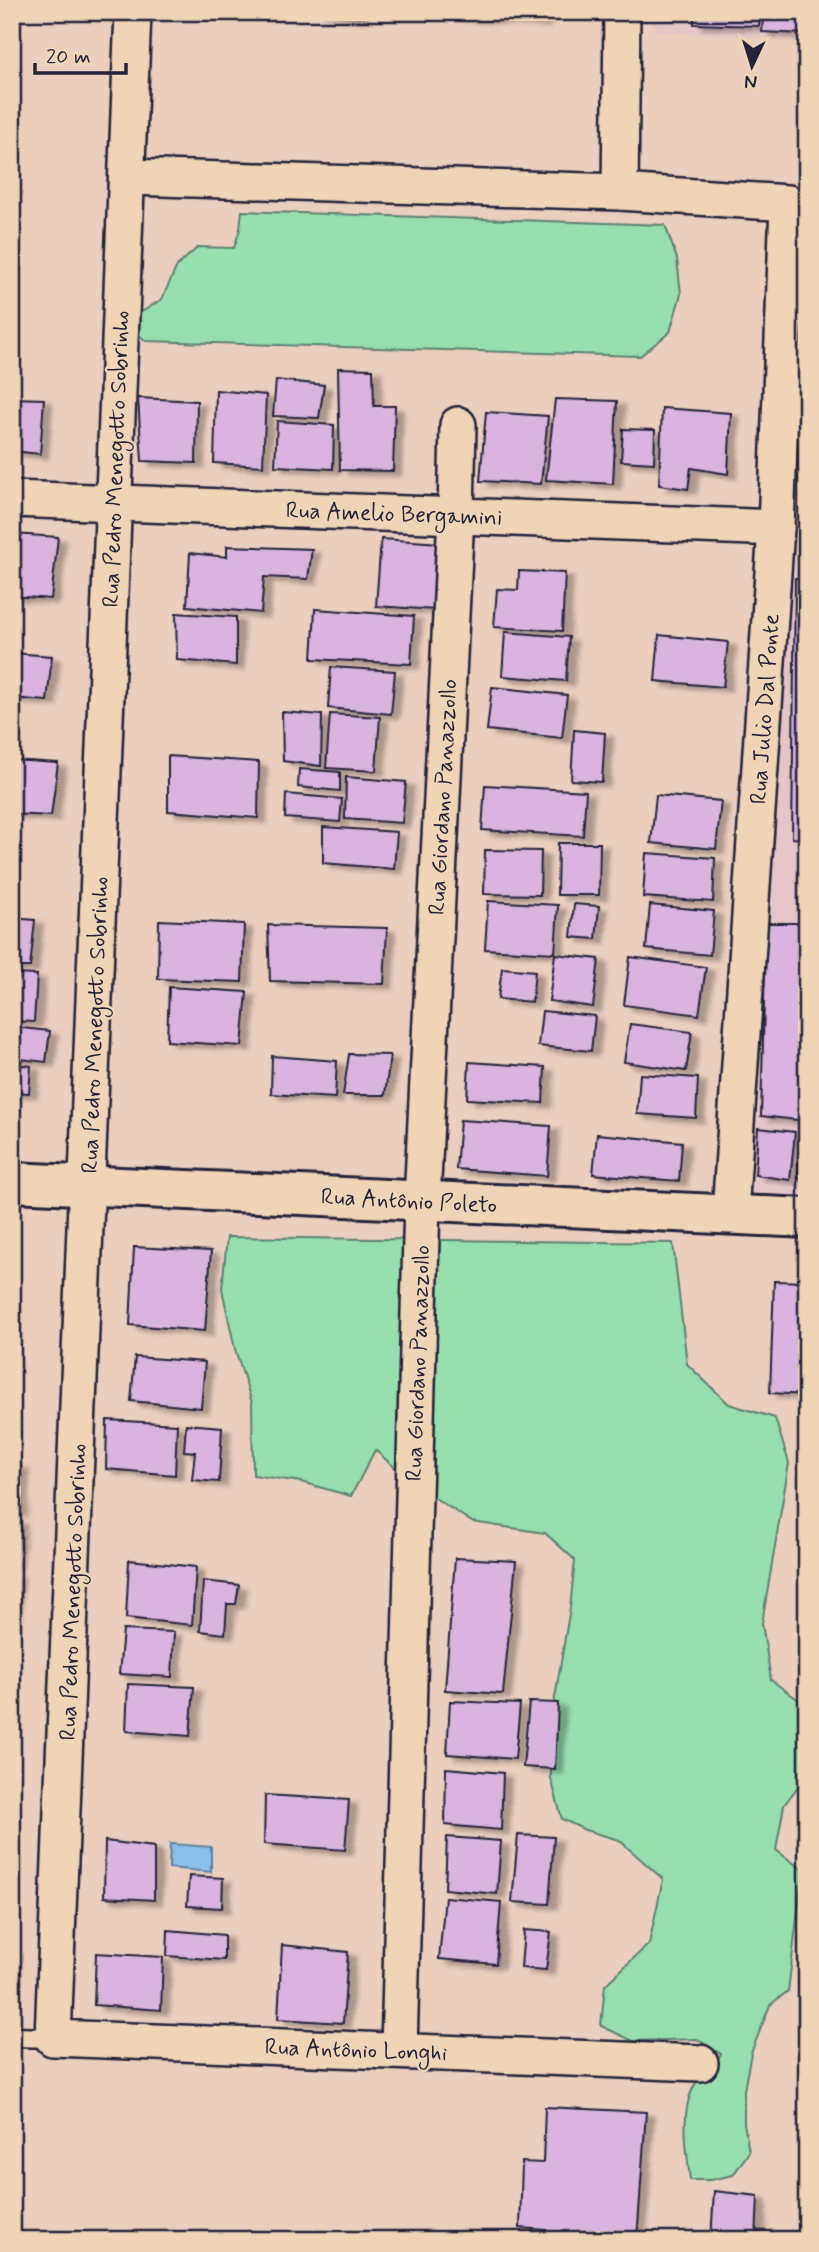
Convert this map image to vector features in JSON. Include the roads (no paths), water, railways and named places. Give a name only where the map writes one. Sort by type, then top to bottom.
[{"type":"street","name":"Rua Pedro Menegotto Sobrinho","points":[[53,2039],[133,12]]},
{"type":"street","points":[[128,177],[620,192],[622,12]]},
{"type":"street","name":"Rua Julio Dal Ponte","points":[[620,192],[788,203],[776,528],[730,1213]]},
{"type":"street","name":"Rua Giordano Panazzollo","points":[[399,2050],[422,1201],[456,514],[458,425]]},
{"type":"street","name":"Rua Amelio Bergamini","points":[[12,499],[776,528]]},
{"type":"street","name":"Rua Antônio Poleto","points":[[12,1182],[807,1218]]},
{"type":"street","name":"Rua Antônio Longhi","points":[[53,2039],[700,2063]]},
{"type":"lane","name":"Rua Antônio Longhi","points":[[12,2036],[53,2039]]},
{"type":"water","points":[[170,1844],[211,1847],[211,1872],[169,1868]]}]
